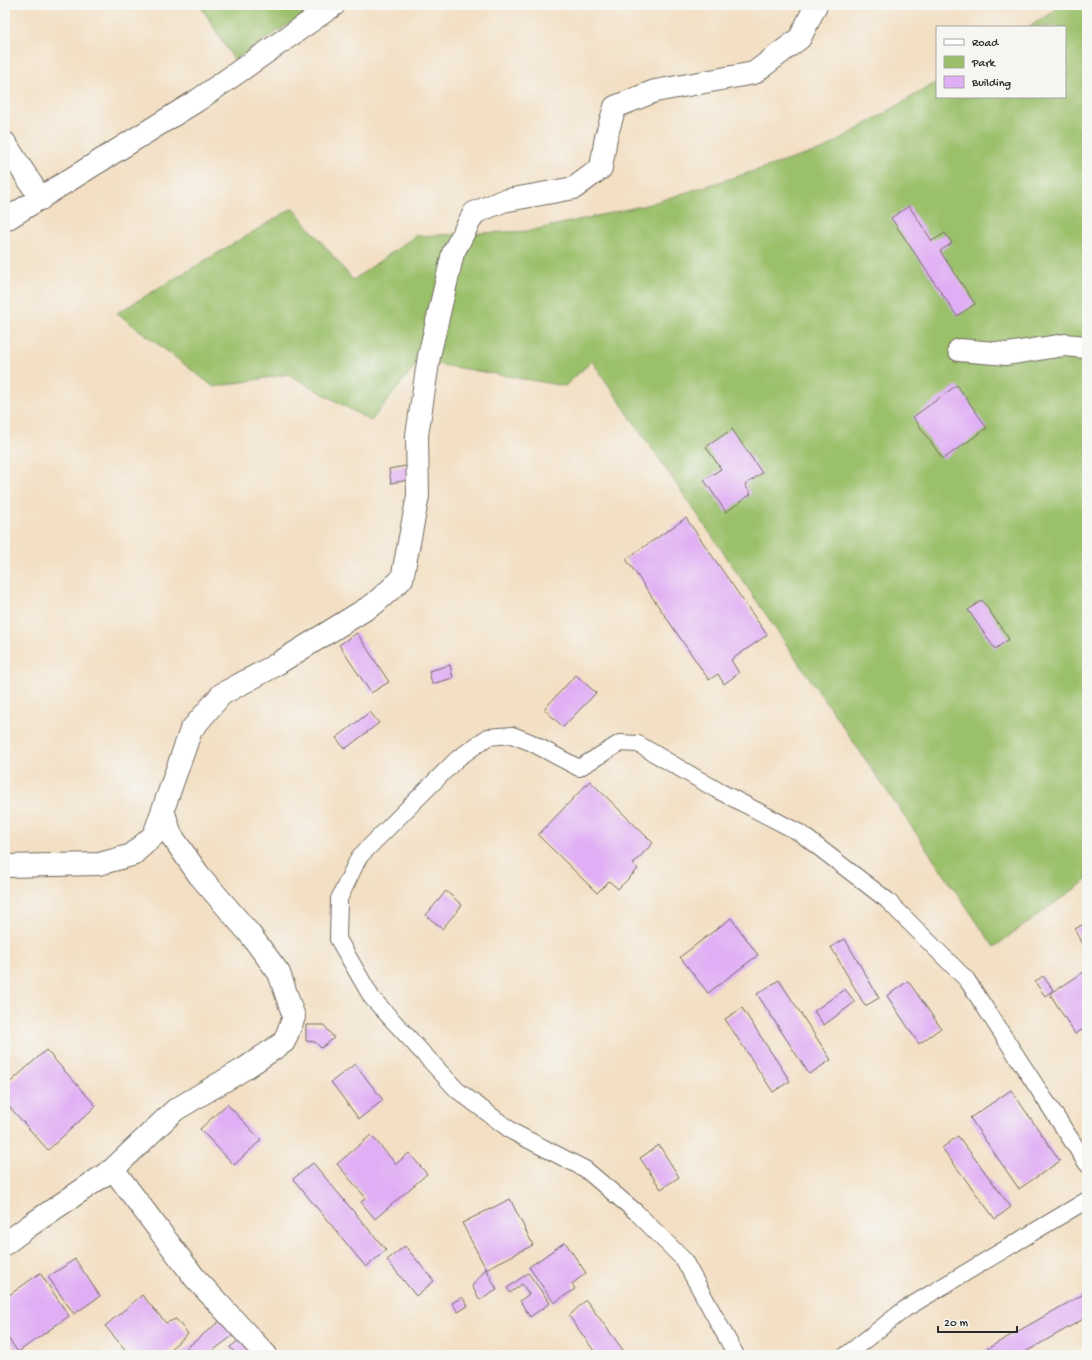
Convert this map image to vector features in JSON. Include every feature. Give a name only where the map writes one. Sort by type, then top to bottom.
[{"type":"street","points":[[5,220],[198,100],[334,5]]},
{"type":"street","points":[[5,866],[99,864],[132,855],[154,834],[190,730],[222,694],[272,667],[374,604],[402,579],[418,496],[417,435],[429,356],[453,253],[474,213],[503,201],[574,188],[601,168],[606,137],[615,107],[655,91],[754,73],[800,38],[816,5]]},
{"type":"street","points":[[5,143],[41,199]]},
{"type":"street","points":[[959,350],[1007,354],[1064,345],[1087,347]]},
{"type":"street","points":[[5,1244],[113,1169],[175,1110],[284,1042],[294,1017],[279,973],[249,934],[199,875],[171,835],[163,810]]},
{"type":"street","points":[[113,1169],[195,1278],[266,1355]]},
{"type":"lane","points":[[736,1355],[684,1260],[636,1212],[585,1169],[513,1132],[457,1090],[372,998],[338,939],[339,899],[358,857],[458,759],[488,737],[512,735],[530,742],[579,768],[620,743],[638,744],[717,790],[800,833],[886,900],[967,980],[1087,1164]]},
{"type":"lane","points":[[846,1355],[905,1309],[1087,1200]]},
{"type":"green space","points":[[200,5],[318,5],[234,60]]},
{"type":"green space","points":[[1060,5],[1087,5],[1087,880],[994,947],[592,361],[565,386],[419,361],[371,421],[288,374],[214,387],[117,313],[293,208],[353,280],[415,236],[529,231],[646,205],[824,149],[936,83],[936,98],[1066,98],[1066,26],[1030,26],[1052,13]]},
{"type":"building","points":[[909,206],[932,241],[945,233],[952,243],[940,251],[975,304],[957,316],[891,218]]},
{"type":"building","points":[[957,385],[987,428],[943,459],[913,417]]},
{"type":"building","points":[[732,429],[762,473],[745,485],[751,494],[726,512],[704,480],[721,469],[706,447]]},
{"type":"building","points":[[411,465],[414,479],[391,483],[389,469]]},
{"type":"building","points":[[686,518],[767,635],[731,660],[739,673],[724,684],[718,674],[709,680],[626,559]]},
{"type":"building","points":[[982,600],[1009,639],[995,649],[968,610]]},
{"type":"building","points":[[357,633],[389,682],[371,693],[339,645]]},
{"type":"building","points":[[450,665],[453,678],[432,684],[429,671]]},
{"type":"building","points":[[576,675],[596,693],[563,727],[544,709]]},
{"type":"building","points":[[370,712],[379,723],[345,749],[336,738]]},
{"type":"building","points":[[590,781],[653,843],[633,864],[638,869],[618,889],[609,881],[597,893],[538,835]]},
{"type":"building","points":[[446,891],[462,905],[442,929],[426,915]]},
{"type":"building","points":[[731,918],[758,955],[708,993],[680,957]]},
{"type":"building","points":[[1087,922],[1087,947],[1085,948],[1075,929]]},
{"type":"building","points":[[845,939],[879,998],[865,1006],[831,947]]},
{"type":"building","points":[[1084,972],[1087,977],[1087,1027],[1075,1034],[1050,994]]},
{"type":"building","points":[[1043,976],[1053,990],[1045,996],[1035,982]]},
{"type":"building","points":[[779,980],[831,1060],[809,1074],[757,994]]},
{"type":"building","points":[[908,981],[941,1028],[919,1044],[887,996]]},
{"type":"building","points":[[845,989],[855,1002],[824,1025],[814,1011]]},
{"type":"building","points":[[742,1008],[790,1081],[773,1092],[725,1019]]},
{"type":"building","points":[[306,1025],[324,1025],[334,1038],[321,1048],[315,1042],[306,1041]]},
{"type":"building","points":[[46,1050],[96,1106],[48,1150],[5,1102],[5,1087]]},
{"type":"building","points":[[355,1064],[383,1100],[359,1119],[331,1082]]},
{"type":"building","points":[[1011,1090],[1060,1161],[1019,1189],[970,1118]]},
{"type":"building","points":[[227,1104],[261,1140],[234,1165],[200,1129]]},
{"type":"building","points":[[371,1135],[396,1164],[409,1153],[427,1174],[375,1219],[361,1202],[366,1198],[337,1164]]},
{"type":"building","points":[[958,1136],[1011,1207],[995,1219],[942,1148]]},
{"type":"building","points":[[659,1145],[679,1177],[661,1189],[640,1158]]},
{"type":"building","points":[[313,1163],[386,1250],[366,1267],[293,1179]]},
{"type":"building","points":[[510,1199],[533,1245],[486,1269],[462,1223]]},
{"type":"building","points":[[565,1242],[586,1273],[572,1284],[575,1289],[554,1303],[529,1267]]},
{"type":"building","points":[[405,1246],[434,1281],[416,1296],[387,1260]]},
{"type":"building","points":[[75,1259],[100,1296],[74,1314],[48,1277]]},
{"type":"building","points":[[486,1269],[497,1290],[480,1300],[472,1286]]},
{"type":"building","points":[[40,1273],[69,1316],[18,1352],[5,1334],[5,1298]]},
{"type":"building","points":[[528,1273],[550,1303],[530,1317],[520,1301],[529,1294],[522,1284],[510,1293],[507,1288]]},
{"type":"building","points":[[1087,1292],[1087,1317],[1020,1355],[976,1355]]},
{"type":"building","points":[[142,1295],[166,1323],[176,1319],[188,1334],[163,1355],[130,1355],[105,1326]]},
{"type":"building","points":[[462,1297],[468,1306],[458,1312],[452,1303]]},
{"type":"building","points":[[586,1300],[623,1350],[623,1355],[597,1355],[569,1316]]},
{"type":"building","points":[[227,1315],[239,1331],[207,1355],[178,1355]]},
{"type":"building","points":[[242,1338],[255,1355],[236,1355],[230,1347]]}]
